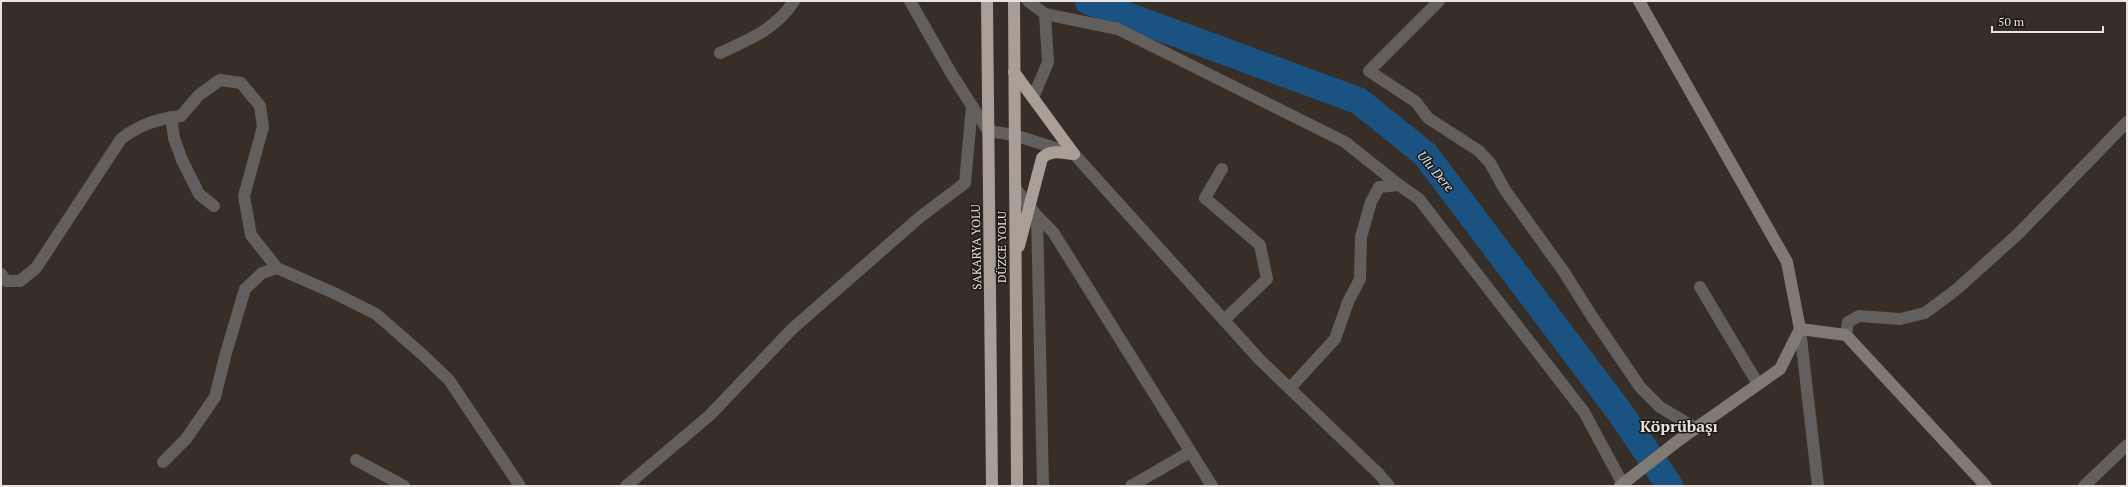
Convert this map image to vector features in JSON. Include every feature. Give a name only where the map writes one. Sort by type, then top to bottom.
[{"type":"highway","name":"SAKARYA YOLU","points":[[987,4],[992,486]]},
{"type":"highway","name":"DÜZCE YOLU","points":[[1014,5],[1014,263],[1017,486]]},
{"type":"highway","points":[[1014,72],[1074,154]]},
{"type":"highway","points":[[1014,263],[1042,158],[1053,152],[1074,154]]},
{"type":"main road","points":[[1622,485],[1695,428],[1780,369],[1800,328],[1787,262],[1639,1]]},
{"type":"main road","points":[[1800,328],[1846,335],[1986,486]]},
{"type":"street","points":[[720,53],[758,36],[786,14],[794,1]]},
{"type":"street","points":[[910,1],[988,131],[1014,135],[1074,154],[1260,360],[1379,474],[1389,486]]},
{"type":"street","points":[[1028,1],[1045,14],[1118,29],[1345,142],[1398,185],[1419,199],[1584,412],[1622,485]]},
{"type":"street","points":[[1439,1],[1368,71],[1416,102],[1428,118],[1479,151],[1490,163],[1505,190],[1564,272],[1640,387],[1660,407],[1695,428]]},
{"type":"street","points":[[1033,98],[1048,62],[1045,14]]},
{"type":"street","points":[[1,274],[6,281],[20,281],[36,268],[121,139],[134,129],[146,123],[181,116],[199,95],[220,80],[241,83],[260,106],[264,127],[244,196],[251,236],[277,268],[334,293],[376,314],[423,355],[449,380],[520,486]]},
{"type":"street","points":[[626,486],[710,415],[792,330],[920,217],[965,183],[972,106]]},
{"type":"street","points":[[171,118],[174,138],[182,160],[199,194],[214,206]]},
{"type":"street","points":[[1846,335],[1848,322],[1858,316],[1900,320],[1925,313],[1957,289],[2064,188],[2127,122]]},
{"type":"street","points":[[1222,169],[1205,198],[1260,245],[1267,279],[1224,320]]},
{"type":"street","points":[[1290,388],[1336,339],[1348,302],[1360,279],[1361,237],[1371,202],[1379,187],[1398,185]]},
{"type":"street","points":[[1015,188],[1037,216],[1053,232],[1212,486]]},
{"type":"street","points":[[1037,216],[1043,486]]},
{"type":"street","points":[[163,462],[186,439],[215,397],[226,353],[245,290],[262,273],[277,268]]},
{"type":"street","points":[[1700,287],[1758,384]]},
{"type":"street","points":[[1800,328],[1818,486]]},
{"type":"street","points":[[2084,486],[2127,445]]},
{"type":"street","points":[[1131,486],[1190,452]]},
{"type":"street","points":[[356,460],[404,486]]},
{"type":"waterway","name":"Ulu Dere","points":[[1088,1],[1359,101],[1425,154],[1619,411],[1670,486]]},
{"type":"district","name":"Köprübaşı","points":[[1679,426]]}]
